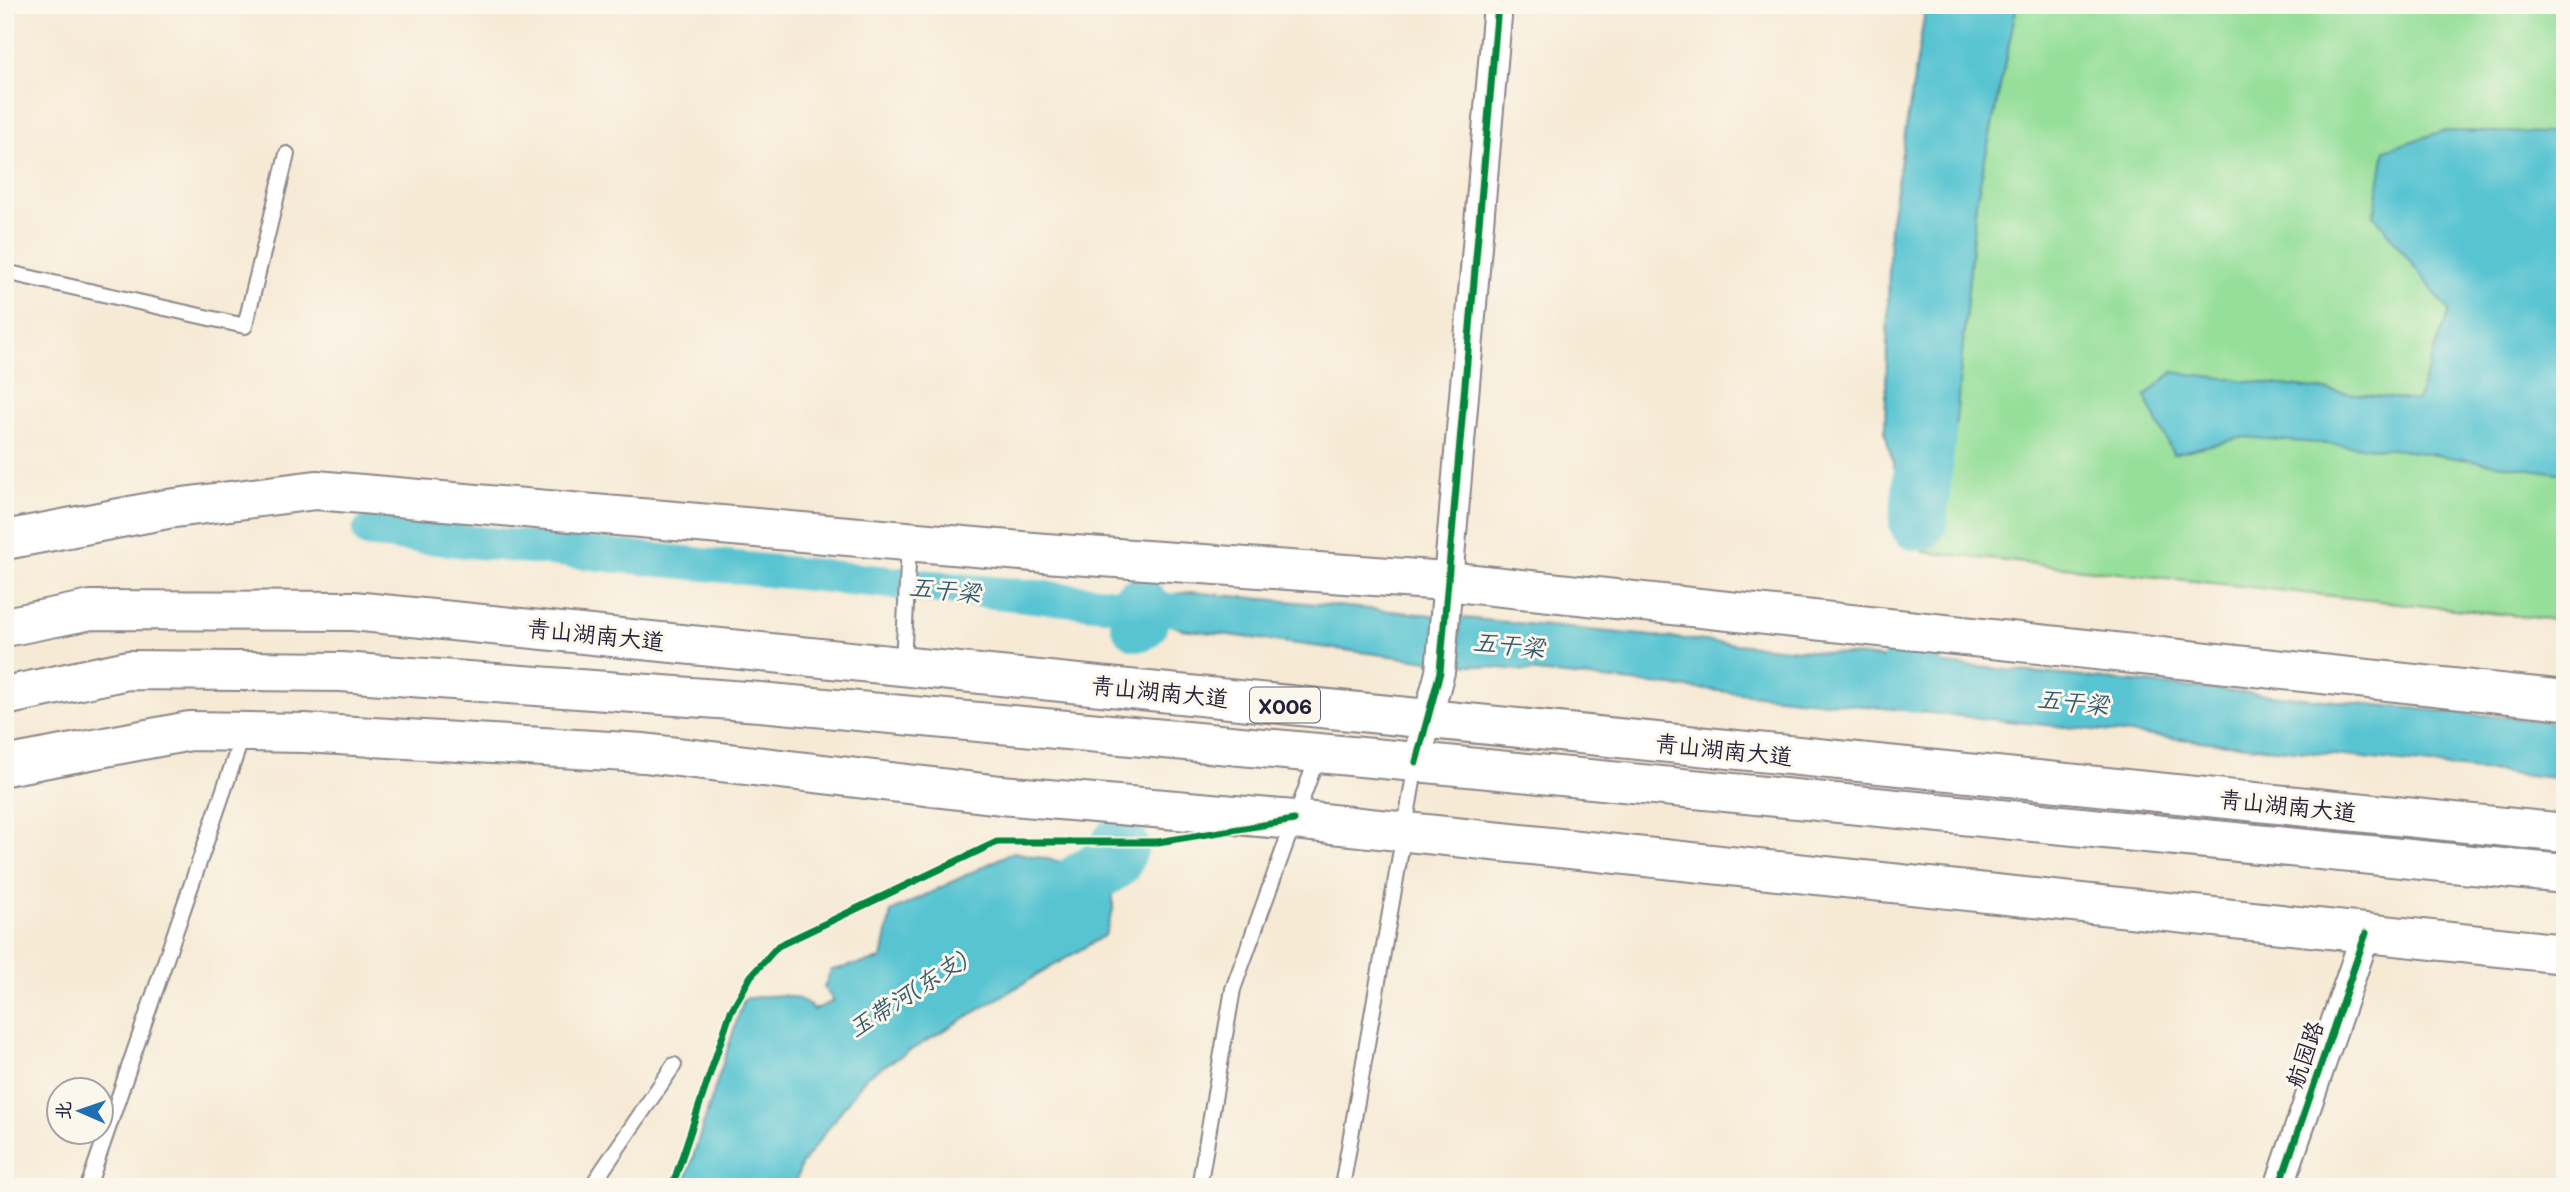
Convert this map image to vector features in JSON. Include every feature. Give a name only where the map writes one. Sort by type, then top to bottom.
[{"type":"main road","points":[[5,540],[167,509],[316,490],[909,544],[1445,587],[2565,701]]},
{"type":"main road","name":"青山湖南大道","points":[[5,627],[91,610],[352,611],[903,647],[1427,720],[2565,833]]},
{"type":"main road","name":"青山湖南大道","points":[[5,695],[128,670],[341,672],[760,702],[1416,762],[2565,874]]},
{"type":"main road","points":[[5,766],[190,731],[644,753],[1001,795],[1294,820],[2565,954]]},
{"type":"street","points":[[1416,762],[1440,672],[1445,587],[1498,5]]},
{"type":"street","name":"航园路","points":[[2279,1187],[2366,933]]},
{"type":"lane","points":[[5,272],[245,326],[287,154]]},
{"type":"lane","points":[[903,647],[909,544]]},
{"type":"lane","points":[[88,1187],[244,732]]},
{"type":"lane","points":[[1199,1187],[1233,989],[1318,755]]},
{"type":"lane","points":[[1342,1187],[1416,762]]},
{"type":"lane","points":[[592,1187],[674,1065]]},
{"type":"green space","points":[[1962,5],[2565,5],[2565,621],[1924,552]]},
{"type":"water","points":[[1926,5],[2017,5],[1976,203],[1954,442],[1943,491],[1919,511],[1900,489],[1885,433],[1890,226]]},
{"type":"water","points":[[2443,131],[2554,133],[2565,143],[2565,474],[2402,450],[2244,437],[2173,454],[2145,396],[2173,372],[2417,401],[2449,311],[2374,215],[2385,150]]},
{"type":"water","points":[[1191,592],[2565,723],[2565,779],[1422,660],[1182,629],[1165,623],[1150,607],[1175,594]]},
{"type":"water","points":[[1013,852],[1071,864],[1113,861],[1113,910],[1105,935],[867,1076],[801,1165],[794,1187],[683,1187],[744,999],[790,996],[807,1003],[814,1010],[834,1001],[824,988],[831,970],[882,959],[891,912]]},
{"type":"waterway","points":[[1918,522],[1927,431]]},
{"type":"waterway","name":"五干梁","points":[[369,532],[1194,612]]},
{"type":"waterway","name":"玉带河(东支)","points":[[1139,606],[1139,622]]},
{"type":"waterway","points":[[1912,650],[1913,684]]},
{"type":"waterway","name":"玉带河(东支)","points":[[1048,903],[1113,861],[1120,845]]},
{"type":"cycle path","points":[[1416,762],[1440,672],[1498,5]]},
{"type":"cycle path","points":[[672,1187],[731,1011],[751,976],[778,946],[997,842],[1158,842],[1294,820]]},
{"type":"cycle path","points":[[2279,1187],[2366,933]]}]
